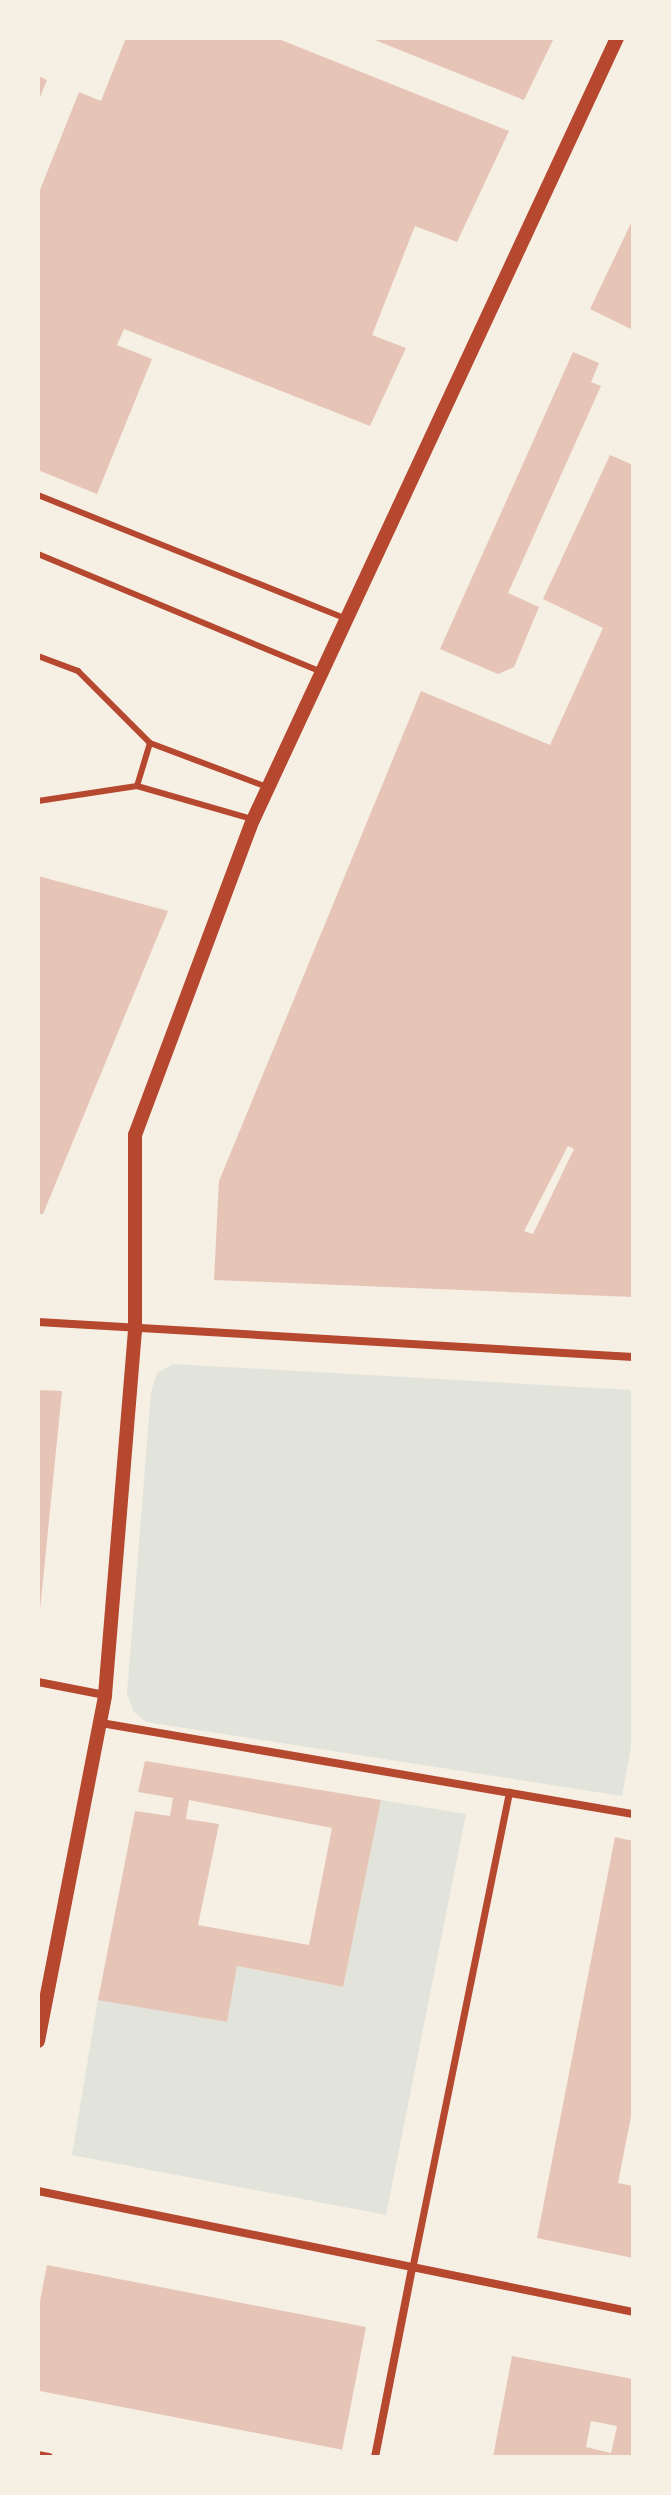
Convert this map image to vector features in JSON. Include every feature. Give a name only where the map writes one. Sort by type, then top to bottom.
[{"type":"street","points":[[38,2041],[105,1695],[135,1331],[135,1135],[267,787],[342,617],[617,38]]},
{"type":"street","points":[[38,1322],[135,1331],[633,1357]]},
{"type":"street","points":[[38,1682],[105,1695]]},
{"type":"street","points":[[101,1723],[633,1814]]},
{"type":"street","points":[[375,2457],[509,1792]]},
{"type":"street","points":[[38,2191],[633,2312]]},
{"type":"street","points":[[38,2455],[49,2457]]},
{"type":"lane","points":[[38,495],[342,617]]},
{"type":"lane","points":[[38,554],[319,671]]},
{"type":"lane","points":[[38,656],[78,671],[150,743],[267,787]]},
{"type":"lane","points":[[137,786],[150,743]]},
{"type":"lane","points":[[38,801],[137,786],[253,820]]},
{"type":"shaded area","points":[[173,1364],[633,1390],[633,1737],[622,1796],[146,1722],[134,1712],[127,1694],[151,1392],[157,1373]]},
{"type":"shaded area","points":[[381,1800],[466,1814],[386,2215],[72,2155],[98,1999],[226,2022],[237,1966],[342,1987]]},
{"type":"building","points":[[126,38],[276,38],[509,131],[457,242],[415,226],[372,335],[406,348],[370,426],[124,329],[117,345],[152,359],[97,494],[38,470],[38,195],[79,92],[101,101]]},
{"type":"building","points":[[370,38],[554,38],[524,100]]},
{"type":"building","points":[[38,76],[47,80],[38,102]]},
{"type":"building","points":[[633,219],[633,330],[590,309]]},
{"type":"building","points":[[573,352],[599,363],[591,382],[601,386],[508,593],[539,607],[514,667],[498,674],[440,649]]},
{"type":"building","points":[[610,455],[633,465],[633,1297],[214,1280],[219,1181],[421,691],[550,745],[603,628],[543,599]],"holes":[[[568,1146],[574,1149],[533,1234],[524,1231]]]},
{"type":"building","points":[[38,876],[168,911],[43,1214],[38,1214]]},
{"type":"building","points":[[38,1390],[62,1391],[40,1610],[38,1610]]},
{"type":"building","points":[[145,1761],[381,1800],[343,1987],[237,1966],[227,2022],[98,2000],[135,1811],[170,1816],[173,1798],[138,1792]],"holes":[[[189,1800],[332,1828],[309,1945],[198,1925],[219,1824],[186,1819]]]},
{"type":"building","points":[[615,1837],[633,1841],[633,2106],[618,2183],[633,2186],[633,2258],[537,2238]]},
{"type":"building","points":[[47,2265],[366,2327],[342,2450],[38,2391],[38,2311]]},
{"type":"building","points":[[512,2356],[633,2379],[633,2457],[493,2457]],"holes":[[[591,2421],[617,2426],[611,2453],[586,2447]]]}]
